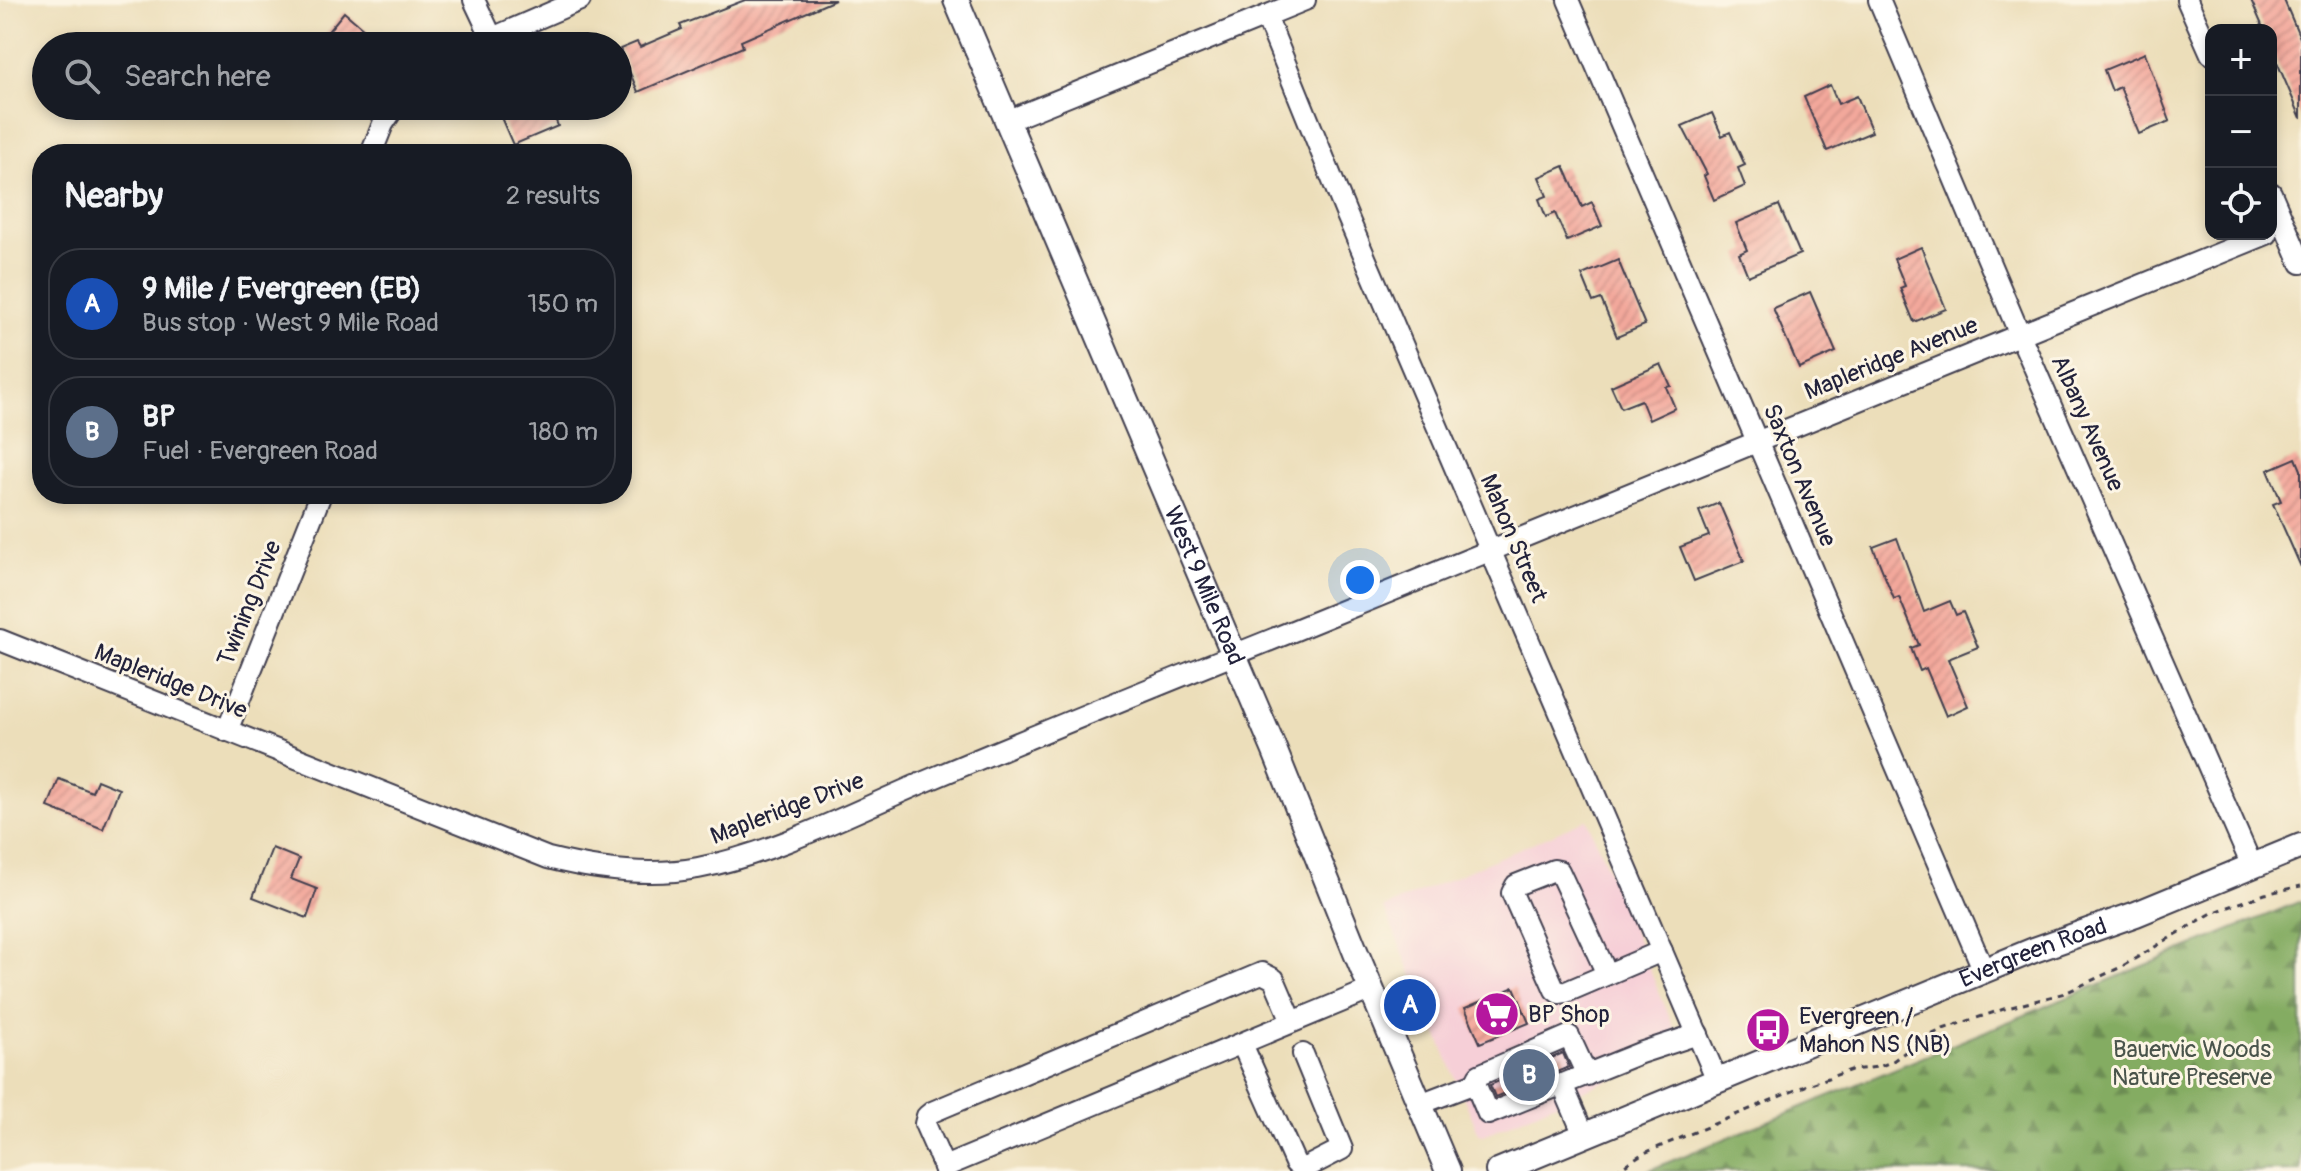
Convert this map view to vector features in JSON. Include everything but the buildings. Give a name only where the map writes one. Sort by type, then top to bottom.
[{"type":"main road","name":"West 9 Mile Road","points":[[956,0],[1234,655],[1448,1171]]},
{"type":"main road","name":"Evergreen Road","points":[[1498,1171],[1984,971],[2151,908],[2301,846]]},
{"type":"street","points":[[474,0],[481,32]]},
{"type":"street","points":[[506,32],[580,0]]},
{"type":"street","points":[[1007,121],[1305,0]]},
{"type":"street","name":"Saxton Avenue","points":[[1568,0],[1984,971]]},
{"type":"street","name":"Albany Avenue","points":[[1879,0],[2020,335],[2252,866]]},
{"type":"street","points":[[2187,0],[2205,40]]},
{"type":"street","name":"Mahon Street","points":[[1266,16],[1346,213],[1717,1080]]},
{"type":"street","points":[[375,144],[386,120]]},
{"type":"street","points":[[2281,228],[2301,263]]},
{"type":"street","name":"Mapleridge Avenue","points":[[1492,550],[2281,228]]},
{"type":"street","name":"Twining Drive","points":[[227,731],[317,504]]},
{"type":"street","name":"Mapleridge Drive","points":[[0,640],[548,858],[617,871],[670,871],[728,861],[762,850],[1166,680],[1492,550]]},
{"type":"street","points":[[1607,974],[1559,871],[1554,870],[1516,885],[1512,893],[1559,993],[1566,992],[1662,951]]},
{"type":"street","points":[[1292,1021],[1274,979],[1262,973],[932,1112],[925,1124],[945,1169],[1372,989]]},
{"type":"street","points":[[1475,1083],[1488,1114],[1640,1053],[1698,1034]]},
{"type":"street","points":[[1420,1104],[1475,1083],[1479,1075],[1569,1036],[1587,1075]]},
{"type":"street","points":[[1242,1044],[1295,1163],[1303,1169],[1342,1149],[1303,1054]]},
{"type":"street","points":[[1562,1084],[1584,1135]]},
{"type":"path","points":[[1615,1171],[1642,1154],[1805,1086],[1851,1070],[1879,1067],[1893,1061],[1943,1029],[2065,993],[2121,967],[2212,913],[2265,894],[2301,886]]},
{"type":"shaded area","points":[[1587,819],[1682,1047],[1484,1135],[1479,1134],[1384,908]]},
{"type":"green space","name":"Bauervic Woods Nature Preserve","points":[[2301,901],[2301,1171],[1647,1171]]},
{"type":"place","name":"9 Mile / Evergreen (EB)","points":[[1410,1005]]},
{"type":"place","name":"BP Shop","points":[[1497,1014]]},
{"type":"place","name":"Evergreen / Mahon NS (NB)","points":[[1768,1030]]},
{"type":"place","name":"BP","points":[[1529,1075]]}]
